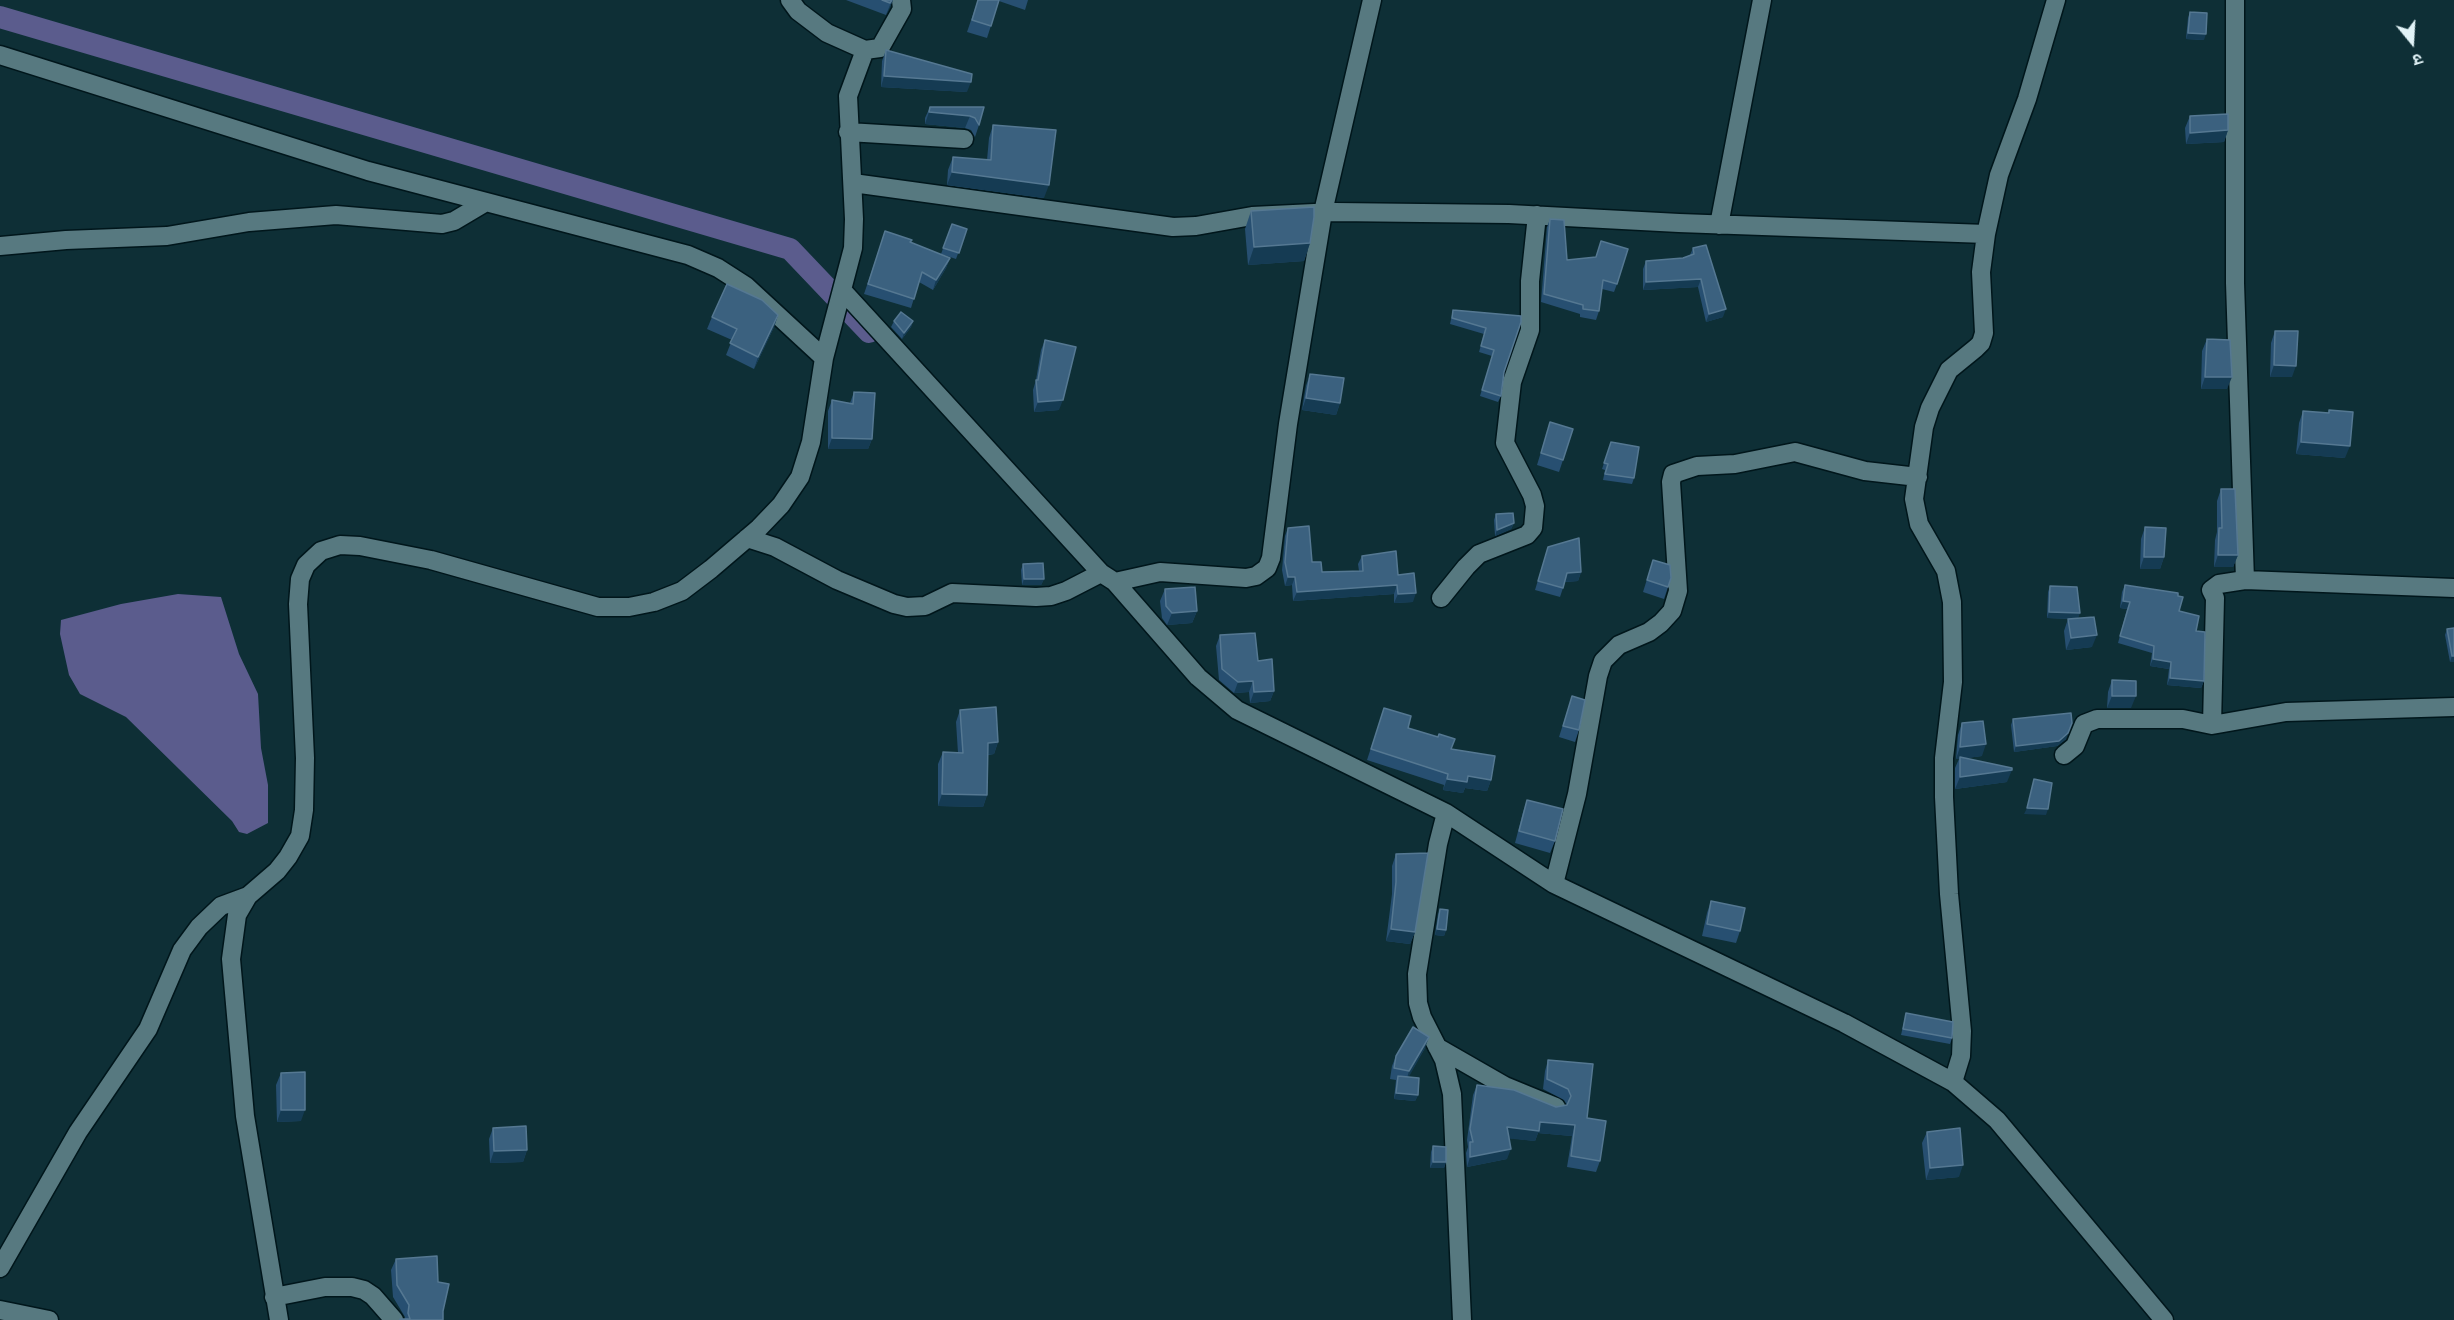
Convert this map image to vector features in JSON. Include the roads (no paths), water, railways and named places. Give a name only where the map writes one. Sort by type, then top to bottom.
[{"type":"street","points":[[790,0],[798,11],[819,28],[865,50],[880,48],[902,9],[901,0]]},
{"type":"street","points":[[747,538],[775,547],[837,580],[907,607],[925,606],[952,593],[1051,596],[1096,579],[1160,572],[1246,578],[1256,576],[1267,568],[1271,558],[1288,424],[1323,212],[1372,0]]},
{"type":"street","points":[[1719,225],[1762,0]]},
{"type":"street","points":[[1953,1082],[1961,1056],[1962,1031],[1949,894],[1945,820],[1944,758],[1953,682],[1952,602],[1946,571],[1919,524],[1914,499],[1924,427],[1940,385],[1949,370],[1981,343],[1984,333],[1981,272],[1986,234],[1999,175],[2027,99],[2056,0]]},
{"type":"street","points":[[2235,0],[2235,283],[2245,580]]},
{"type":"street","points":[[279,1320],[246,1116],[231,959],[237,915],[248,896],[277,871],[300,836],[304,810],[305,758],[298,604],[300,579],[306,565],[321,551],[340,545],[360,546],[431,561],[598,607],[629,607],[654,602],[682,591],[747,538],[781,505],[800,477],[811,442],[826,351],[853,248],[853,183],[848,132],[848,96],[865,50]]},
{"type":"street","points":[[0,55],[368,171],[688,255],[718,268],[746,286],[826,351]]},
{"type":"street","points":[[848,132],[964,139]]},
{"type":"street","points":[[853,183],[1173,227],[1196,226],[1252,216],[1323,212],[1537,215],[1719,225],[1986,234]]},
{"type":"street","points":[[0,246],[66,240],[167,236],[249,222],[336,215],[442,224],[454,221],[486,202]]},
{"type":"street","points":[[1441,598],[1479,554],[1527,535],[1533,528],[1535,506],[1532,495],[1505,443],[1512,381],[1530,330],[1530,281],[1537,215]]},
{"type":"street","points":[[842,290],[1096,579],[1198,677],[1237,710],[1445,819],[1554,884],[1844,1023],[1953,1082],[1997,1120],[2164,1320]]},
{"type":"street","points":[[1554,884],[1577,794],[1598,676],[1603,661],[1619,645],[1649,632],[1661,623],[1672,611],[1678,591],[1671,482],[1673,474],[1697,466],[1735,464],[1795,452],[1865,471],[1918,477]]},
{"type":"street","points":[[2212,725],[2215,598],[2211,590],[2219,584],[2245,580],[2454,588]]},
{"type":"street","points":[[2064,754],[2075,746],[2084,724],[2097,718],[2183,719],[2212,725],[2286,712],[2454,707]]},
{"type":"street","points":[[1445,819],[1438,844],[1417,974],[1418,1003],[1422,1017],[1449,1075],[1452,1094],[1462,1320]]},
{"type":"street","points":[[0,1268],[78,1132],[148,1029],[182,950],[221,906],[248,896]]},
{"type":"street","points":[[1436,1046],[1505,1086],[1556,1107]]},
{"type":"street","points":[[274,1297],[325,1287],[352,1287],[364,1290],[373,1296],[394,1320]]},
{"type":"street","points":[[0,1310],[49,1320]]},
{"type":"water","points":[[178,594],[221,597],[239,654],[258,694],[261,748],[268,785],[268,823],[247,834],[239,832],[232,821],[126,717],[80,694],[69,675],[60,634],[61,620],[121,604]]},
{"type":"waterway","points":[[0,17],[790,249],[869,332]]}]
